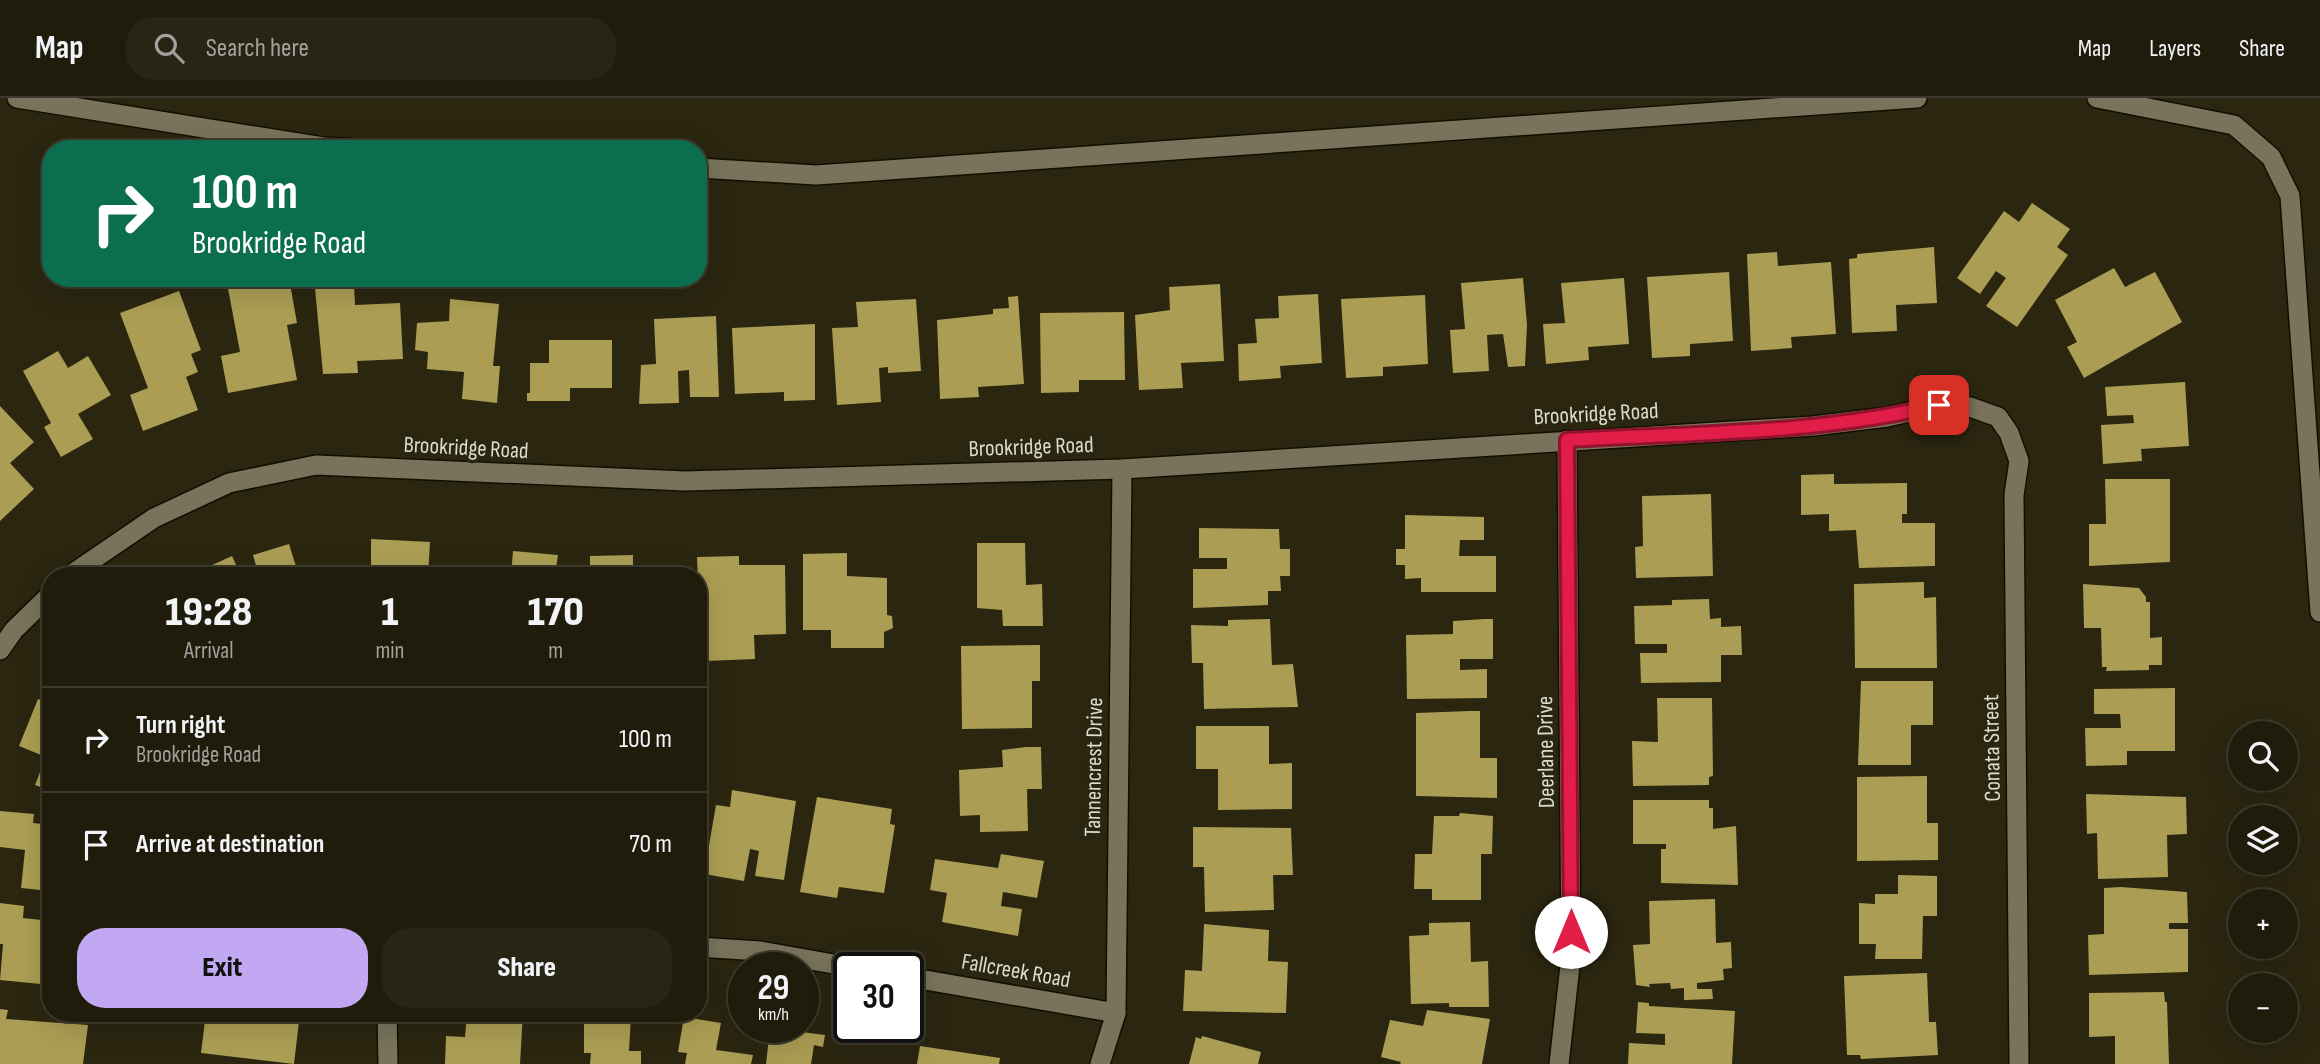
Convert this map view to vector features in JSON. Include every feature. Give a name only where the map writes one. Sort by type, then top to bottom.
[{"type":"street","points":[[17,98],[279,140]]},
{"type":"street","points":[[707,169],[816,175],[1917,98]]},
{"type":"street","points":[[2097,98],[2234,125],[2271,157],[2290,196],[2320,612]]},
{"type":"street","name":"Brookridge Road","points":[[82,567],[154,518],[229,483],[316,465],[685,481],[1122,469],[1813,426],[1887,417],[1939,405],[1970,407],[1998,417],[2009,433]]},
{"type":"street","name":"Conata Street","points":[[2009,433],[2019,461],[2014,495],[2019,1064]]},
{"type":"street","name":"Deerlane Drive","points":[[1559,1064],[1571,957],[1567,440]]},
{"type":"street","name":"Tannencrest Drive","points":[[1100,1064],[1116,1013],[1122,469]]},
{"type":"street","points":[[0,650],[14,629],[42,603]]},
{"type":"street","points":[[707,948],[760,951],[833,964]]},
{"type":"street","name":"Fallcreek Road","points":[[924,980],[1116,1013]]},
{"type":"street","points":[[387,1022],[388,1064]]},
{"type":"building","points":[[2032,203],[2070,229],[2057,247],[2068,255],[2017,327],[1986,306],[2006,278],[1996,271],[1980,294],[1957,278],[2004,211],[2019,222]]},
{"type":"building","points":[[1934,247],[1937,303],[1896,305],[1897,331],[1852,333],[1849,259],[1857,258],[1857,254]]},
{"type":"building","points":[[1777,252],[1778,266],[1831,262],[1836,334],[1791,337],[1792,348],[1751,351],[1747,254]]},
{"type":"building","points":[[2114,268],[2125,287],[2155,272],[2182,322],[2084,378],[2067,347],[2077,342],[2055,300]]},
{"type":"building","points":[[1729,272],[1733,341],[1690,344],[1690,356],[1652,358],[1647,277]]},
{"type":"building","points":[[1523,278],[1527,325],[1525,366],[1508,367],[1503,334],[1487,335],[1489,371],[1453,373],[1450,330],[1465,329],[1461,283]]},
{"type":"building","points":[[1624,278],[1629,344],[1588,347],[1589,360],[1546,364],[1543,324],[1565,323],[1561,283]]},
{"type":"building","points":[[1220,284],[1224,361],[1181,363],[1183,388],[1139,390],[1135,315],[1170,310],[1169,287]]},
{"type":"building","points":[[228,287],[291,287],[297,323],[287,325],[297,380],[228,393],[221,356],[240,352]]},
{"type":"building","points":[[354,287],[355,305],[400,303],[403,359],[357,361],[358,373],[323,374],[315,288]]},
{"type":"building","points":[[179,291],[201,350],[191,354],[198,372],[186,377],[198,410],[143,431],[130,395],[148,388],[120,313]]},
{"type":"building","points":[[1318,294],[1322,363],[1280,366],[1281,378],[1239,381],[1238,344],[1257,343],[1255,319],[1279,318],[1278,296]]},
{"type":"building","points":[[1425,295],[1428,364],[1383,367],[1383,376],[1346,378],[1341,299]]},
{"type":"building","points":[[1018,296],[1024,384],[978,387],[979,397],[940,399],[937,320],[993,314],[993,309],[1009,308],[1008,297]]},
{"type":"building","points":[[450,299],[499,304],[493,366],[500,366],[497,403],[462,399],[464,372],[427,369],[428,352],[415,350],[417,323],[449,321]]},
{"type":"building","points":[[916,299],[921,371],[888,373],[888,367],[879,368],[881,402],[837,405],[832,328],[858,327],[856,302]]},
{"type":"building","points":[[1124,312],[1125,380],[1079,380],[1079,392],[1041,393],[1040,313]]},
{"type":"building","points":[[716,316],[719,397],[690,397],[689,370],[678,371],[679,403],[639,404],[641,365],[656,364],[654,319]]},
{"type":"building","points":[[815,324],[815,400],[784,401],[784,392],[735,394],[732,328]]},
{"type":"building","points":[[549,340],[612,340],[612,388],[570,388],[570,401],[527,401],[527,393],[530,393],[530,363],[549,363]]},
{"type":"building","points":[[58,351],[68,368],[88,356],[111,395],[78,414],[93,439],[61,457],[44,427],[51,423],[23,371]]},
{"type":"building","points":[[2185,382],[2189,446],[2141,449],[2142,461],[2103,464],[2101,425],[2134,423],[2133,415],[2107,416],[2105,387]]},
{"type":"building","points":[[0,406],[34,442],[10,463],[34,489],[0,521]]},
{"type":"building","points":[[1834,474],[1834,484],[1907,483],[1907,514],[1902,514],[1902,523],[1935,523],[1935,566],[1859,568],[1856,530],[1829,531],[1829,514],[1801,515],[1801,475]]},
{"type":"building","points":[[2105,479],[2170,479],[2170,562],[2089,566],[2089,524],[2106,524]]},
{"type":"building","points":[[1711,494],[1713,576],[1636,578],[1635,547],[1643,546],[1642,496]]},
{"type":"building","points":[[1405,515],[1484,517],[1484,540],[1460,540],[1459,556],[1496,556],[1496,592],[1421,592],[1421,578],[1405,579],[1405,565],[1396,565],[1396,549],[1405,549]]},
{"type":"building","points":[[1199,528],[1279,529],[1280,549],[1290,549],[1290,576],[1280,576],[1281,591],[1268,591],[1268,605],[1193,608],[1193,569],[1227,569],[1227,558],[1199,558]]},
{"type":"building","points":[[371,539],[430,542],[429,567],[371,567]]},
{"type":"building","points":[[977,543],[1025,543],[1026,585],[1042,584],[1043,626],[1003,626],[1002,610],[977,608]]},
{"type":"building","points":[[289,544],[296,567],[256,567],[253,555]]},
{"type":"building","points":[[513,551],[558,555],[556,567],[512,567]]},
{"type":"building","points":[[847,553],[847,576],[887,578],[887,615],[892,616],[893,628],[884,632],[884,648],[831,648],[831,630],[803,630],[803,554]]},
{"type":"building","points":[[633,555],[633,567],[590,567],[590,556]]},
{"type":"building","points":[[232,556],[237,567],[208,567]]},
{"type":"building","points":[[739,556],[739,565],[785,565],[786,634],[754,635],[755,659],[707,661],[707,567],[697,567],[697,557]]},
{"type":"building","points":[[1924,582],[1924,598],[1936,597],[1937,668],[1855,668],[1854,584]]},
{"type":"building","points":[[2083,584],[2139,588],[2146,597],[2146,602],[2150,602],[2150,638],[2162,637],[2162,665],[2149,665],[2149,670],[2106,671],[2107,667],[2102,667],[2101,628],[2084,628]]},
{"type":"building","points":[[1709,599],[1710,619],[1721,618],[1721,627],[1741,626],[1742,655],[1721,655],[1721,682],[1641,683],[1640,653],[1667,653],[1667,644],[1635,644],[1634,606],[1672,605],[1672,600]]},
{"type":"building","points":[[1270,619],[1272,665],[1293,664],[1298,707],[1204,709],[1203,663],[1192,663],[1191,625],[1228,626],[1228,620]]},
{"type":"building","points":[[1493,619],[1493,659],[1460,659],[1460,670],[1487,669],[1487,698],[1407,699],[1406,635],[1453,634],[1453,621]]},
{"type":"building","points":[[1040,645],[1040,681],[1032,681],[1032,728],[962,729],[961,646]]},
{"type":"building","points":[[1861,681],[1933,681],[1933,725],[1911,725],[1911,765],[1858,765]]},
{"type":"building","points":[[2175,688],[2175,751],[2127,751],[2127,765],[2086,766],[2085,728],[2121,728],[2120,714],[2094,714],[2094,689]]},
{"type":"building","points":[[1657,698],[1712,698],[1713,776],[1709,777],[1709,785],[1633,786],[1632,741],[1658,742]]},
{"type":"building","points":[[38,699],[42,701],[42,755],[19,746]]},
{"type":"building","points":[[1480,711],[1480,758],[1497,758],[1497,798],[1416,796],[1416,713]]},
{"type":"building","points":[[1196,726],[1269,726],[1269,764],[1292,763],[1292,809],[1218,810],[1218,769],[1196,769]]},
{"type":"building","points":[[1041,747],[1042,789],[1027,789],[1028,831],[980,832],[980,815],[960,816],[959,770],[1003,767],[1002,750]]},
{"type":"building","points":[[42,767],[42,788],[35,785]]},
{"type":"building","points":[[1927,776],[1927,823],[1938,823],[1938,860],[1857,861],[1857,777]]},
{"type":"building","points":[[732,790],[796,801],[784,880],[755,876],[759,851],[750,849],[744,881],[707,875],[707,857],[716,805],[730,807]]},
{"type":"building","points":[[2086,794],[2186,797],[2187,834],[2167,835],[2168,877],[2098,879],[2097,833],[2087,834]]},
{"type":"building","points":[[817,797],[892,809],[890,824],[895,825],[884,893],[839,887],[837,898],[800,892]]},
{"type":"building","points":[[1633,800],[1709,800],[1709,808],[1713,808],[1713,829],[1736,826],[1738,885],[1661,883],[1661,849],[1666,849],[1666,844],[1633,844]]},
{"type":"building","points":[[0,811],[34,814],[33,823],[42,824],[42,890],[21,888],[25,850],[0,847]]},
{"type":"building","points":[[1460,813],[1493,816],[1492,854],[1481,854],[1481,900],[1432,900],[1432,889],[1414,889],[1415,854],[1432,854],[1434,816],[1459,816]]},
{"type":"building","points":[[1193,827],[1291,828],[1293,875],[1273,875],[1274,910],[1205,912],[1204,867],[1193,867]]},
{"type":"building","points":[[1001,854],[1044,861],[1037,898],[1003,892],[1001,906],[1022,909],[1018,936],[942,922],[947,893],[930,890],[935,859],[998,868]]},
{"type":"building","points":[[1898,875],[1937,876],[1937,916],[1923,916],[1922,959],[1875,959],[1876,944],[1859,944],[1859,903],[1875,904],[1875,894],[1898,894]]},
{"type":"building","points":[[2104,888],[2187,892],[2188,923],[2169,923],[2169,929],[2188,929],[2188,972],[2089,975],[2088,935],[2104,934]]},
{"type":"building","points":[[1715,899],[1716,943],[1731,942],[1732,968],[1723,969],[1724,980],[1697,983],[1697,989],[1712,989],[1713,999],[1684,1000],[1684,988],[1671,989],[1670,983],[1649,984],[1650,987],[1636,985],[1633,945],[1650,944],[1649,901]]},
{"type":"building","points":[[0,903],[24,906],[23,918],[42,920],[42,984],[0,980],[3,944],[0,944]]},
{"type":"building","points":[[1470,922],[1471,962],[1488,961],[1489,1007],[1449,1007],[1449,1003],[1411,1004],[1409,936],[1429,935],[1429,923]]},
{"type":"building","points":[[1204,924],[1269,930],[1268,961],[1288,962],[1286,1013],[1183,1011],[1185,970],[1202,971]]},
{"type":"building","points":[[1927,973],[1929,1022],[1936,1022],[1938,1055],[1861,1059],[1860,1055],[1847,1055],[1844,976]]},
{"type":"building","points":[[2164,992],[2167,1002],[2169,1064],[2115,1064],[2115,1036],[2089,1037],[2089,993]]},
{"type":"building","points":[[1638,1002],[1649,1003],[1649,1006],[1735,1011],[1732,1064],[1628,1064],[1629,1043],[1665,1045],[1665,1034],[1636,1033]]},
{"type":"building","points":[[0,1009],[8,1010],[6,1019],[88,1025],[83,1064],[0,1064]]},
{"type":"building","points":[[1427,1010],[1490,1019],[1482,1064],[1400,1064],[1401,1062],[1381,1057],[1390,1020],[1423,1026]]},
{"type":"building","points":[[707,1021],[721,1023],[716,1050],[753,1055],[751,1064],[685,1064],[687,1053],[678,1052],[683,1022]]},
{"type":"building","points":[[205,1022],[299,1022],[294,1064],[201,1053]]},
{"type":"building","points":[[466,1022],[522,1022],[520,1064],[445,1064],[446,1036],[465,1037]]},
{"type":"building","points":[[584,1022],[631,1022],[629,1051],[641,1051],[641,1064],[590,1064],[591,1053],[584,1053]]},
{"type":"building","points":[[819,1034],[825,1035],[823,1047],[814,1045],[811,1064],[766,1064],[768,1043],[819,1043]]},
{"type":"building","points":[[1202,1036],[1261,1052],[1258,1064],[1189,1064],[1196,1037],[1201,1039]]},
{"type":"building","points":[[920,1046],[1000,1058],[999,1064],[917,1064]]},
{"type":"route","points":[[1571,932],[1567,440],[1813,426],[1887,417],[1939,405]]}]
